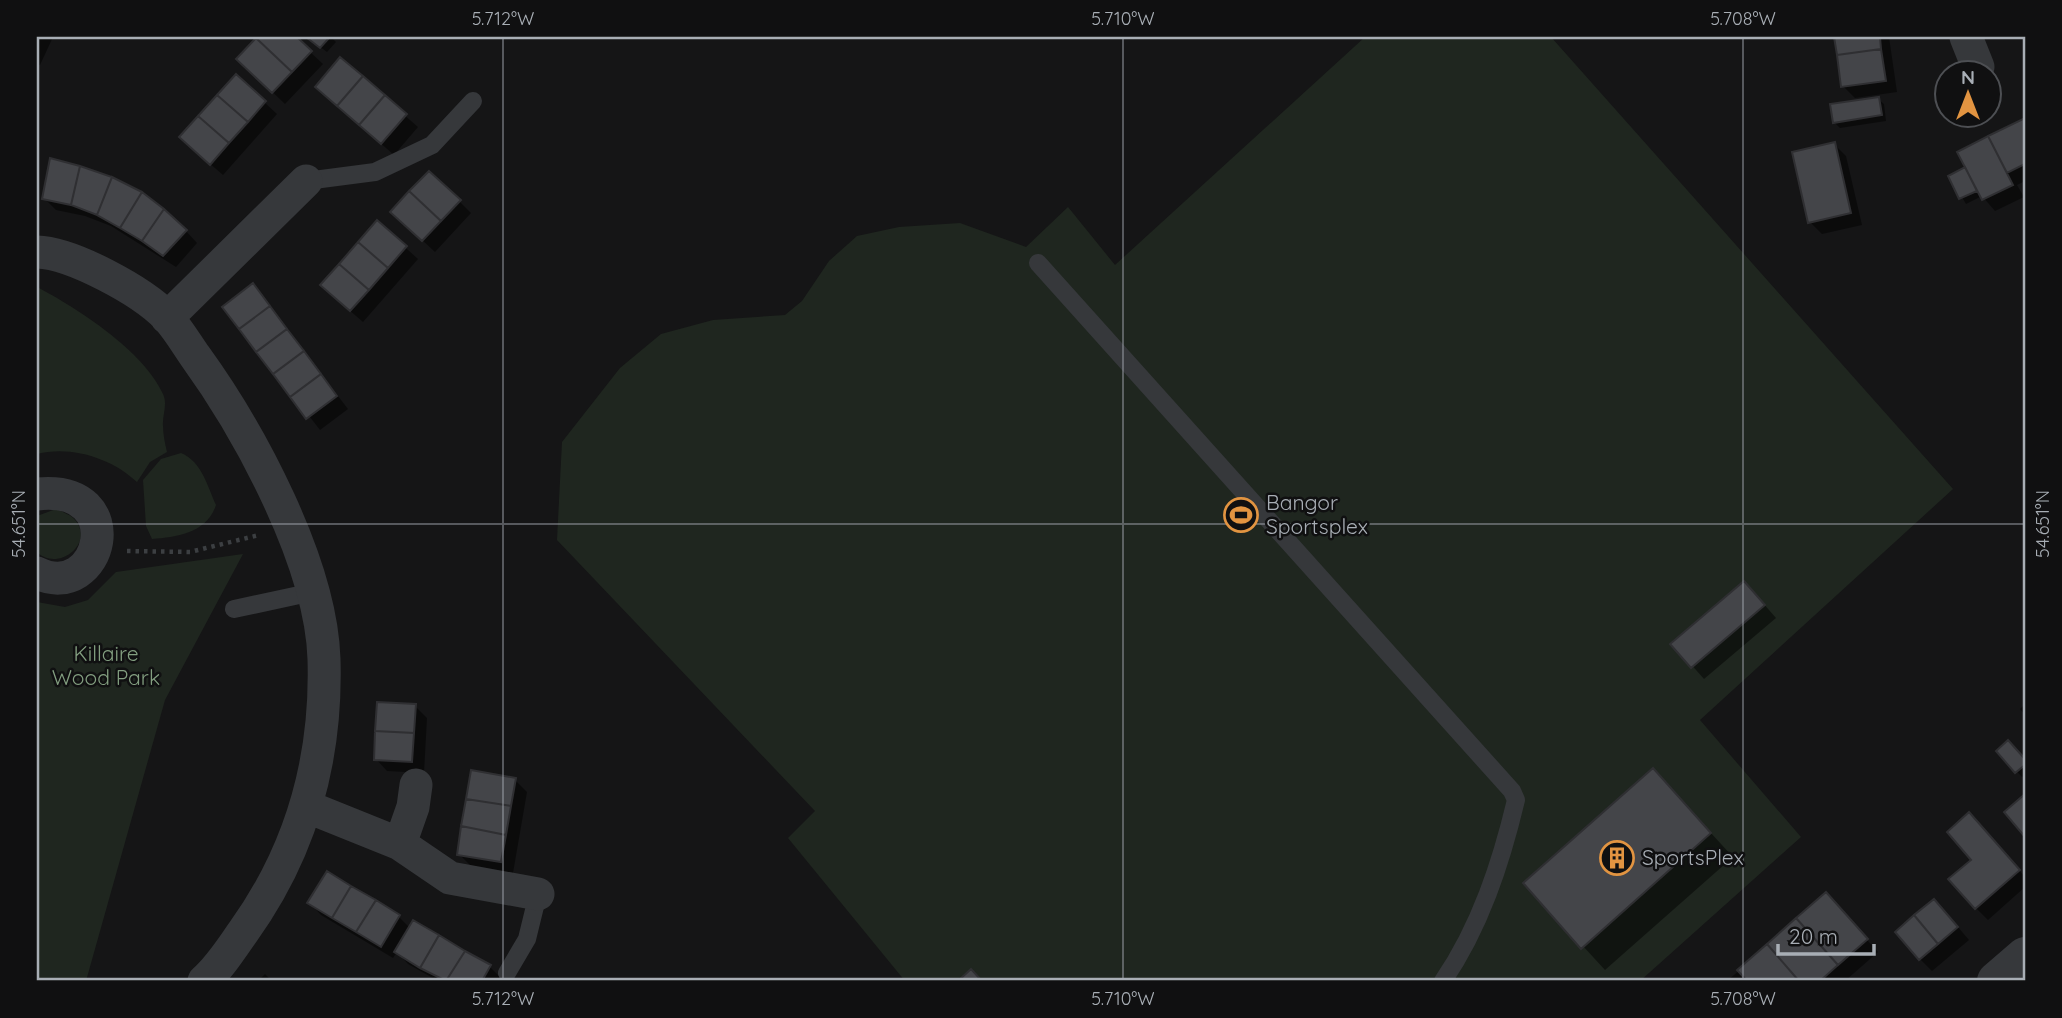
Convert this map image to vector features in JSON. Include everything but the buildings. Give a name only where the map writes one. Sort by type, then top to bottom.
[{"type":"street","points":[[1966,37],[1975,60]]},
{"type":"street","points":[[167,318],[306,181]]},
{"type":"street","points":[[37,252],[51,252],[85,264],[167,318],[221,392],[267,473],[313,592],[324,656],[323,708],[308,807],[273,884],[245,930],[204,981]]},
{"type":"street","points":[[37,495],[61,492],[80,499],[92,512],[96,529],[94,551],[87,566],[68,578],[50,579],[37,573]]},
{"type":"street","points":[[400,844],[413,807],[416,785]]},
{"type":"street","points":[[308,807],[400,844],[450,878],[538,894]]},
{"type":"street","points":[[1996,981],[2025,956]]},
{"type":"lane","points":[[306,181],[375,172],[432,145],[473,101]]},
{"type":"lane","points":[[1038,263],[1512,791],[1516,800],[1485,902],[1463,949],[1443,981]]},
{"type":"lane","points":[[234,610],[313,592]]},
{"type":"lane","points":[[507,974],[527,939],[538,894]]},
{"type":"path","points":[[94,551],[190,552],[232,544],[289,526]]},
{"type":"green space","name":"Bangor Sportsplex","points":[[1365,37],[1551,37],[1953,489],[1700,720],[1801,837],[1640,981],[905,981],[788,838],[815,811],[557,540],[562,442],[620,368],[661,334],[713,320],[785,315],[802,301],[829,261],[857,236],[899,227],[960,223],[1026,247],[1068,207],[1115,265]]},
{"type":"green space","points":[[37,287],[108,332],[141,362],[163,394],[163,429],[167,452],[150,462],[137,482],[115,466],[90,456],[63,451],[37,454]]},
{"type":"green space","points":[[181,453],[199,468],[216,505],[206,522],[198,528],[181,535],[152,539],[146,526],[143,480],[161,459]]},
{"type":"green space","points":[[56,509],[76,521],[80,539],[71,553],[54,559],[37,552],[37,516]]},
{"type":"green space","name":"Killaire Wood Park","points":[[243,554],[165,700],[86,981],[37,981],[37,602],[65,607],[88,600],[116,572]]},
{"type":"place","name":"Bangor Sportsplex","points":[[1241,515]]},
{"type":"place","name":"SportsPlex","points":[[1617,858]]}]
